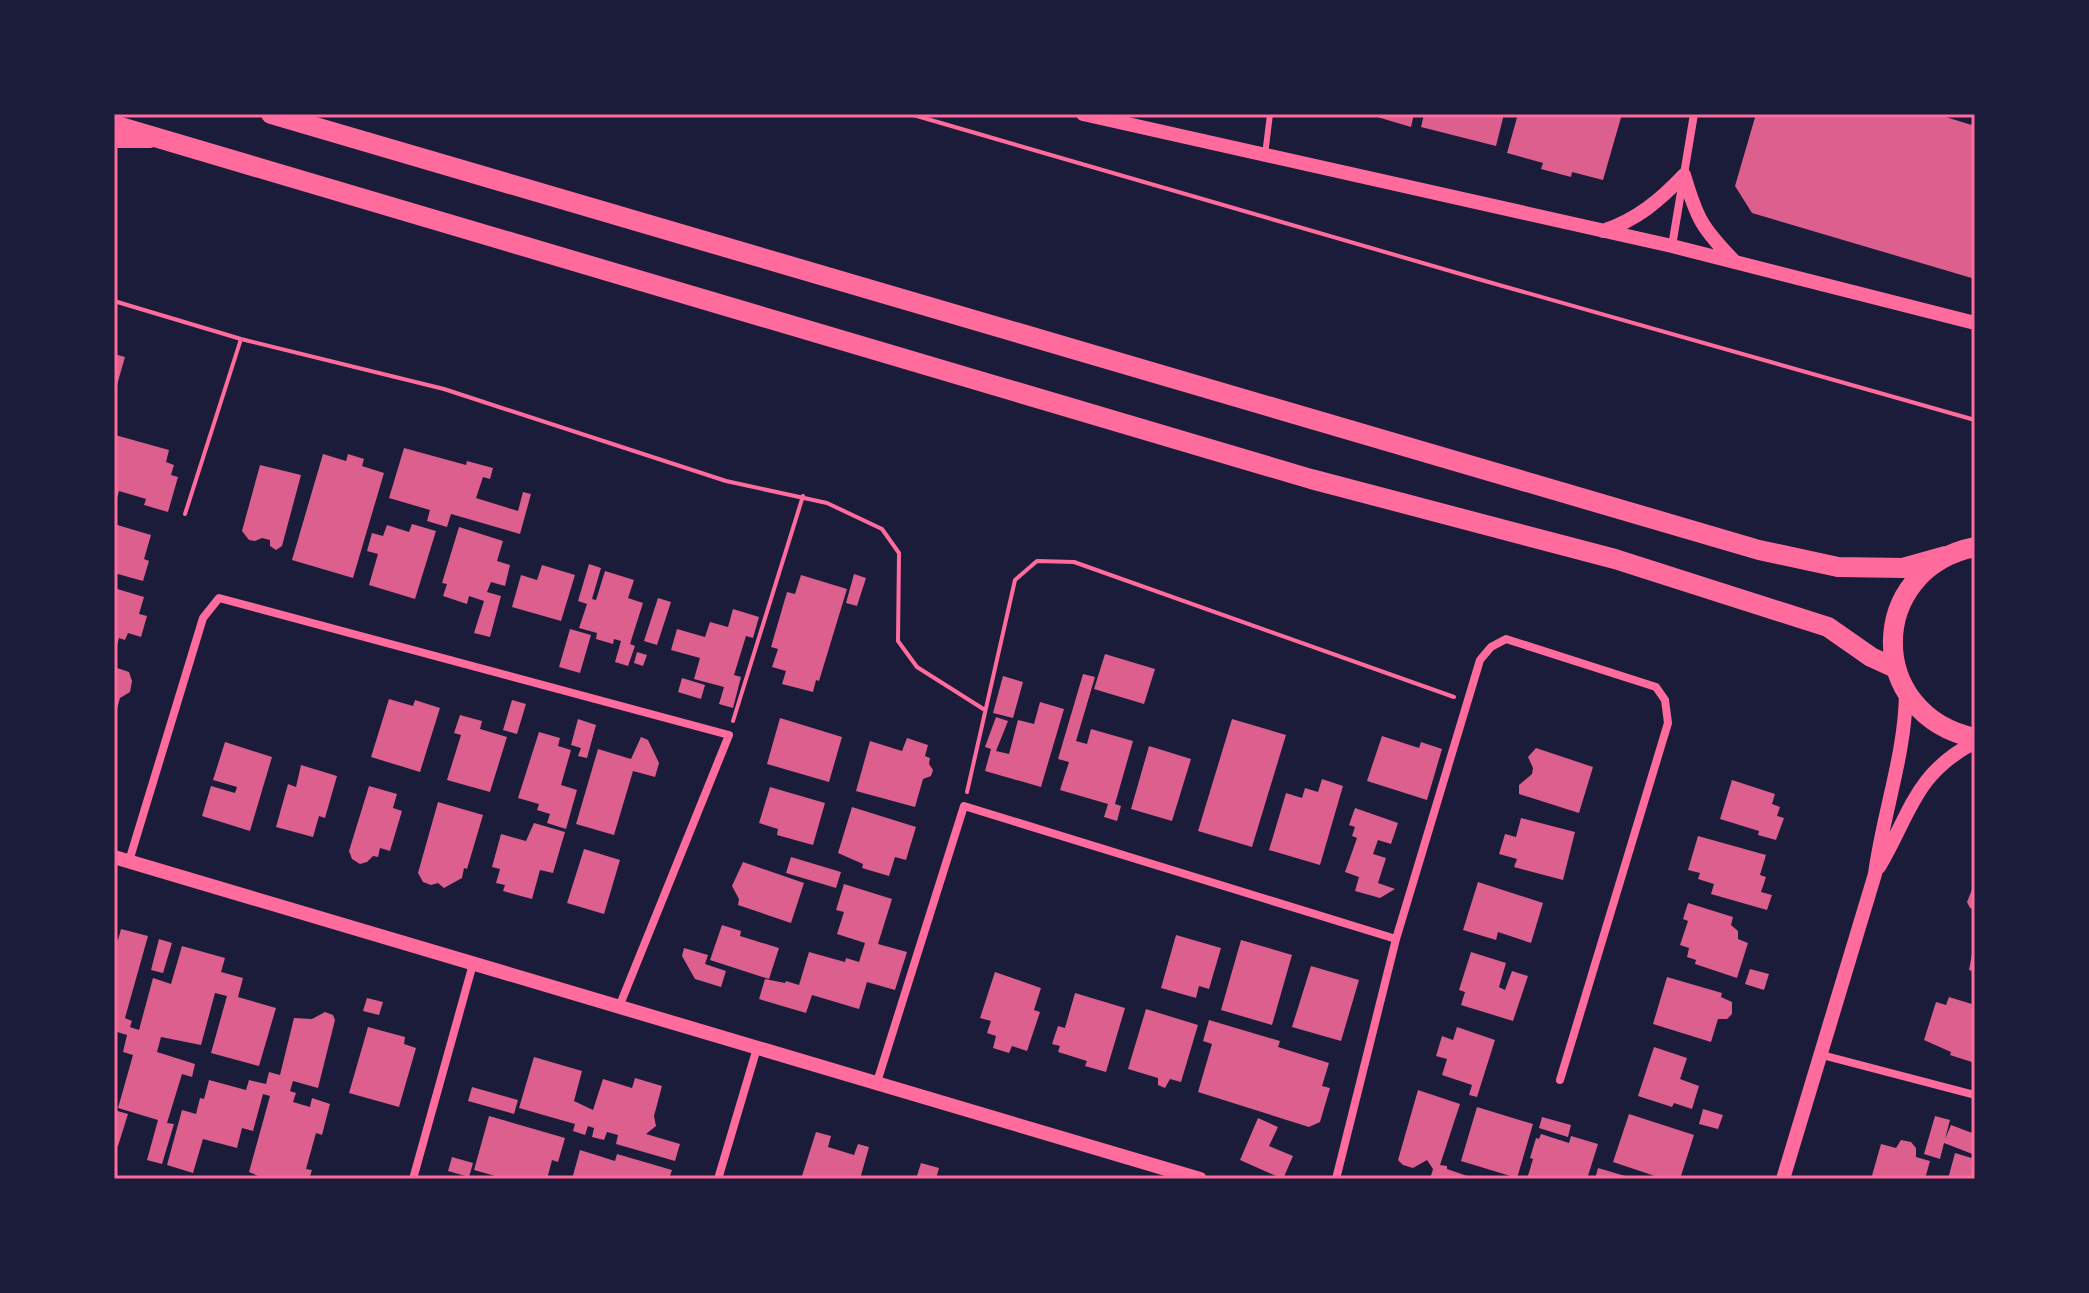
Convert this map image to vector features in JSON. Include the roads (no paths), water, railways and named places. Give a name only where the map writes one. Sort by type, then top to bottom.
[{"type":"main road","points":[[271,114],[1759,550],[1838,567],[1903,568],[1975,547]]},
{"type":"main road","points":[[114,125],[1311,479],[1615,559],[1828,627],[1871,657],[1895,668]]},
{"type":"main road","points":[[1946,556],[1924,571],[1901,603],[1892,641],[1895,668],[1906,693],[1920,711],[1937,725],[1975,740]]},
{"type":"street","points":[[1672,246],[1694,114]]},
{"type":"street","points":[[1088,115],[1672,246],[1975,323]]},
{"type":"street","points":[[114,141],[168,141]]},
{"type":"street","points":[[1601,231],[1621,225],[1652,206],[1684,175]]},
{"type":"street","points":[[1684,175],[1694,209],[1705,231],[1734,262]]},
{"type":"street","points":[[129,861],[203,618],[219,598],[729,735],[619,1007]]},
{"type":"street","points":[[1336,1179],[1396,939],[1480,660],[1491,647],[1506,639],[1656,687],[1665,700],[1668,723],[1560,1080]]},
{"type":"street","points":[[1783,1179],[1875,874],[1902,750],[1906,693]]},
{"type":"street","points":[[1875,874],[1917,791],[1934,770],[1975,740]]},
{"type":"street","points":[[877,1082],[964,806],[1396,939]]},
{"type":"street","points":[[114,857],[1200,1179]]},
{"type":"street","points":[[413,1179],[473,964]]},
{"type":"street","points":[[718,1179],[757,1048]]},
{"type":"street","points":[[1822,1055],[1975,1095]]},
{"type":"lane","points":[[1265,155],[1270,114]]}]
